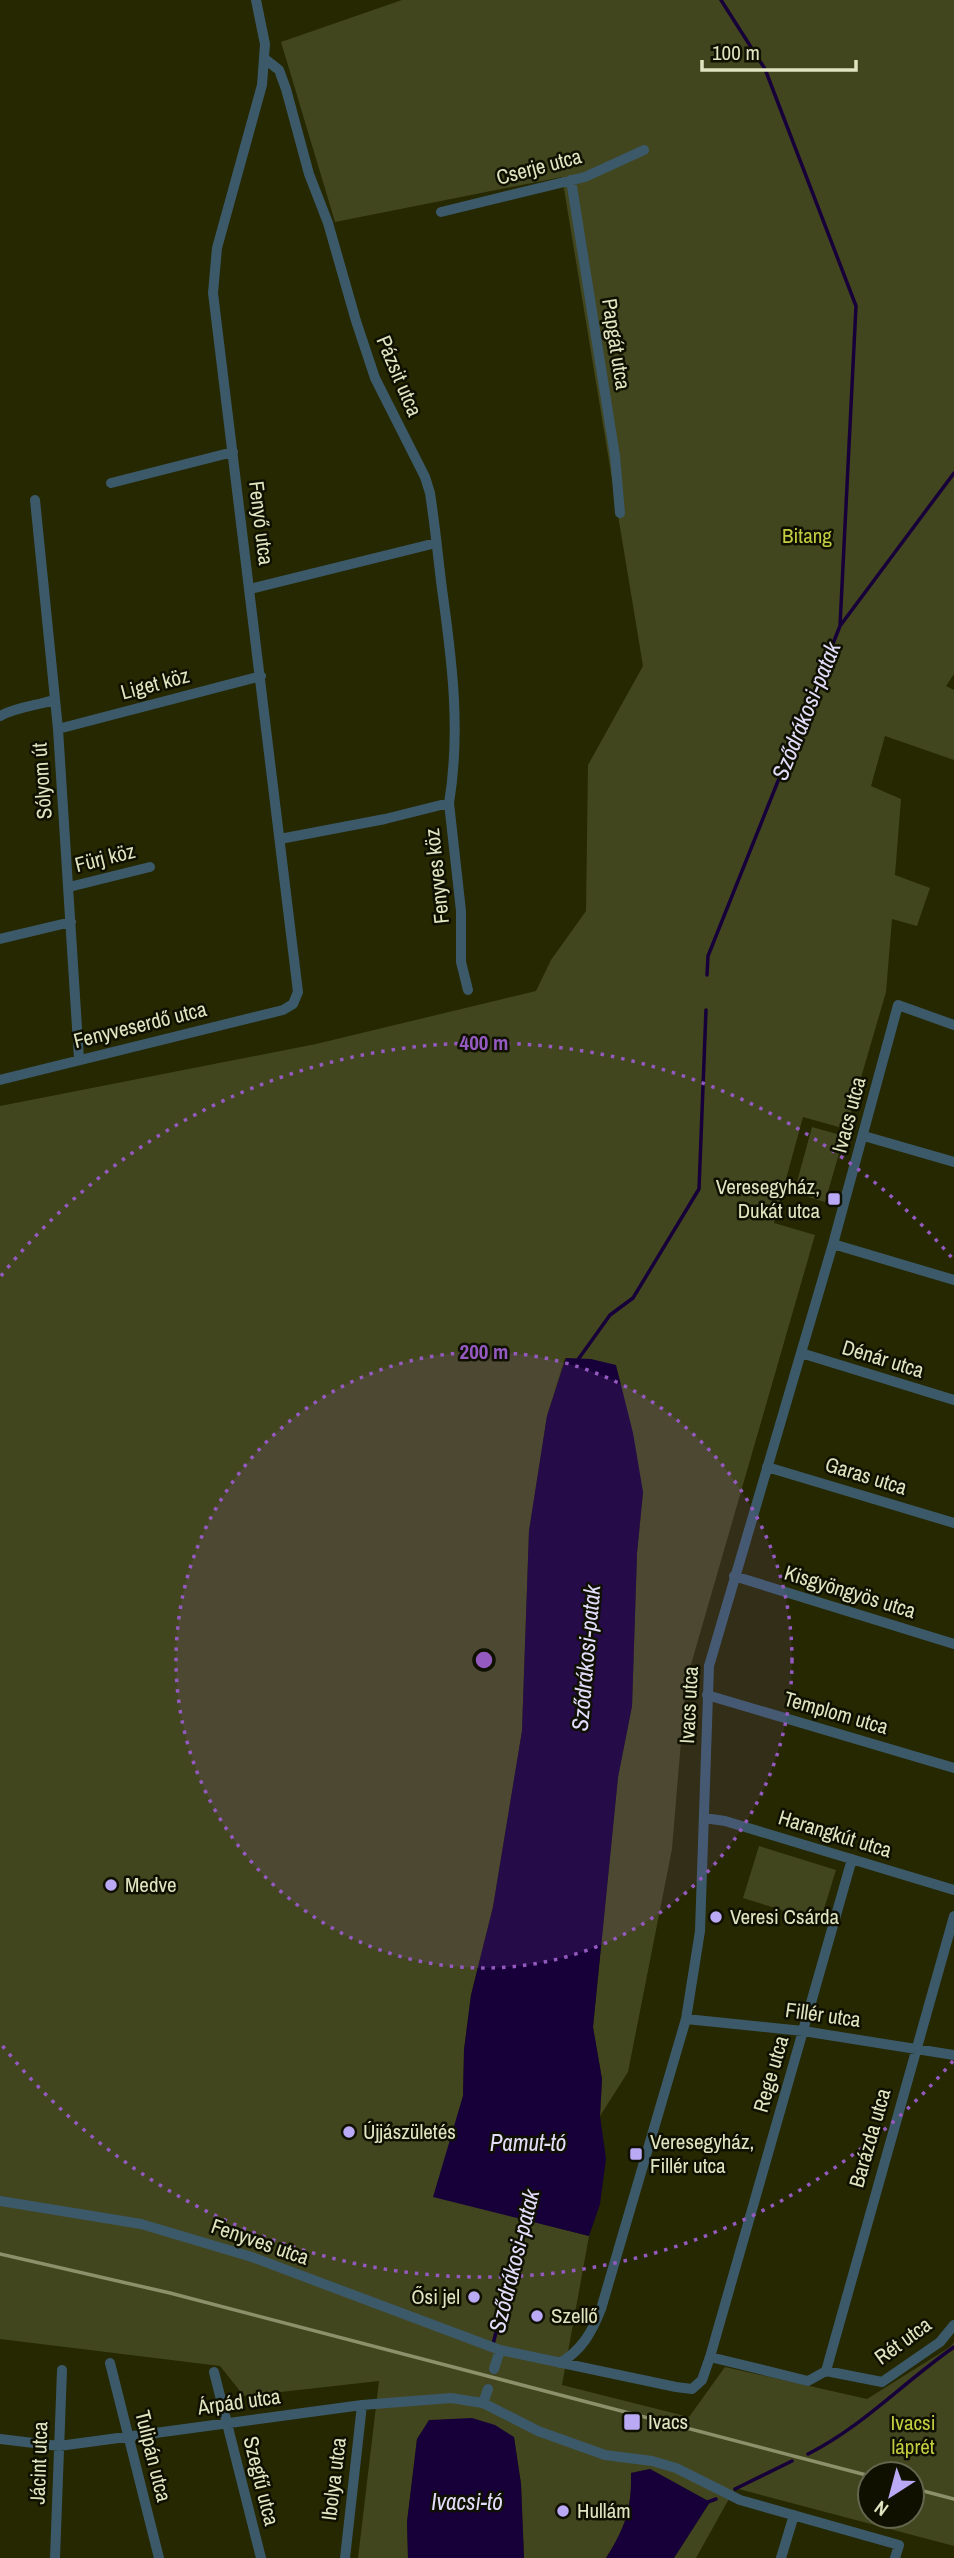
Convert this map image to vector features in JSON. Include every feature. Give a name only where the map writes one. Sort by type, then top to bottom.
[{"type":"street","name":"Fenyő utca","points":[[257,0],[265,44],[262,85],[221,232],[213,277],[214,309],[298,992],[288,1007]]},
{"type":"street","name":"Pázsit utca","points":[[265,59],[279,70],[283,78],[309,174],[328,223],[375,378],[425,477],[430,493],[454,686],[455,737],[449,803]]},
{"type":"street","name":"Cserje utca","points":[[441,212],[585,177],[644,150]]},
{"type":"street","name":"Papgát utca","points":[[571,180],[615,456],[620,513]]},
{"type":"street","points":[[111,483],[233,452]]},
{"type":"street","name":"Sólyom út","points":[[35,500],[58,729],[79,1059]]},
{"type":"street","points":[[250,589],[436,543]]},
{"type":"street","name":"Liget köz","points":[[58,729],[261,676]]},
{"type":"street","points":[[0,716],[18,707],[54,700]]},
{"type":"street","name":"Fenyves köz","points":[[281,839],[385,820],[449,803],[461,911],[461,962],[468,990]]},
{"type":"street","name":"Fürj köz","points":[[69,887],[150,867]]},
{"type":"street","points":[[0,939],[71,922]]},
{"type":"street","name":"Ivacs utca","points":[[560,2362],[580,2347],[598,2318],[686,2019],[700,1931],[709,1666],[834,1244],[898,1005],[954,1025]]},
{"type":"street","name":"Fenyveserdő utca","points":[[0,1080],[288,1007]]},
{"type":"street","points":[[864,1136],[954,1162]]},
{"type":"street","points":[[834,1244],[954,1280]]},
{"type":"street","name":"Dénár utca","points":[[801,1353],[954,1401]]},
{"type":"street","name":"Garas utca","points":[[767,1467],[954,1523]]},
{"type":"street","name":"Kisgyöngyös utca","points":[[734,1576],[954,1644]]},
{"type":"street","name":"Templom utca","points":[[707,1695],[954,1768]]},
{"type":"street","name":"Harangkút utca","points":[[704,1818],[725,1821],[954,1890]]},
{"type":"street","name":"Rege utca","points":[[702,2380],[852,1859]]},
{"type":"street","name":"Barázda utca","points":[[826,2371],[954,1916]]},
{"type":"street","name":"Fillér utca","points":[[686,2019],[803,2031],[954,2054]]},
{"type":"street","name":"Fenyves utca","points":[[0,2201],[141,2224],[240,2253],[500,2350],[676,2387],[692,2389],[702,2380]]},
{"type":"street","name":"Rét utca","points":[[710,2357],[808,2381],[826,2371],[882,2382],[940,2342],[954,2325]]},
{"type":"street","points":[[494,2369],[500,2350]]},
{"type":"street","name":"Tulipán utca","points":[[110,2363],[159,2558]]},
{"type":"street","name":"Jácint utca","points":[[55,2558],[62,2370]]},
{"type":"street","name":"Szegfű utca","points":[[214,2372],[261,2558]]},
{"type":"street","points":[[483,2403],[488,2389]]},
{"type":"street","name":"Árpád utca","points":[[0,2439],[59,2446],[362,2405],[451,2398],[483,2403],[538,2431],[613,2457],[665,2464],[691,2474],[727,2495],[899,2545],[895,2558]]},
{"type":"street","name":"Ibolya utca","points":[[345,2558],[362,2405]]},
{"type":"street","points":[[781,2558],[794,2515]]},
{"type":"green space","points":[[402,0],[954,0],[954,674],[946,686],[954,690],[954,760],[885,736],[871,786],[901,799],[895,875],[930,888],[917,926],[892,919],[886,992],[846,1129],[803,1117],[774,1223],[815,1235],[686,1682],[672,1849],[628,2072],[600,2116],[602,2079],[593,2027],[618,1777],[632,1706],[637,1553],[643,1492],[565,1358],[547,1416],[529,1531],[522,1731],[493,1907],[471,1995],[464,2050],[463,2096],[434,2196],[589,2236],[562,2385],[689,2417],[725,2367],[867,2399],[954,2342],[954,2546],[894,2530],[926,2530],[926,2460],[856,2460],[856,2520],[735,2488],[696,2558],[674,2558],[710,2502],[650,2469],[631,2473],[626,2518],[606,2558],[524,2558],[521,2484],[514,2438],[492,2425],[454,2419],[429,2421],[417,2439],[407,2522],[408,2558],[358,2558],[379,2381],[244,2396],[220,2366],[0,2339],[0,1106],[316,1044],[536,991],[551,960],[586,911],[588,765],[643,666],[562,177],[335,222],[281,42]]},
{"type":"green space","points":[[812,1127],[844,1136],[825,1202],[794,1193]]},
{"type":"green space","points":[[759,1846],[836,1870],[820,1922],[743,1898]]},
{"type":"water","name":"Pamut-tó","points":[[566,1358],[591,1359],[616,1365],[633,1433],[643,1492],[637,1553],[632,1706],[618,1777],[593,2027],[602,2079],[600,2116],[606,2159],[600,2204],[589,2236],[433,2197],[463,2096],[464,2050],[471,1995],[493,1907],[522,1731],[529,1531],[547,1416]]},
{"type":"water","name":"Ivacsi-tó","points":[[472,2418],[495,2425],[514,2437],[521,2484],[524,2558],[408,2558],[407,2522],[417,2439],[429,2420]]},
{"type":"water","points":[[650,2469],[710,2502],[674,2558],[606,2558],[626,2518],[631,2473]]},
{"type":"waterway","points":[[721,0],[765,69],[856,306],[840,626]]},
{"type":"waterway","name":"Sződrákosi-patak","points":[[707,975],[708,956],[840,626],[954,473]]},
{"type":"waterway","name":"Sződrákosi-patak","points":[[577,1361],[610,1315],[633,1298],[699,1189],[706,1010]]},
{"type":"waterway","name":"Sződrákosi-patak","points":[[493,2344],[526,2217]]},
{"type":"waterway","points":[[808,2454],[847,2431],[954,2347]]},
{"type":"waterway","points":[[735,2489],[792,2461]]},
{"type":"waterway","points":[[705,2503],[716,2499]]},
{"type":"tunnel","points":[[488,2389],[494,2369]]},
{"type":"railway","points":[[0,2254],[170,2293],[856,2472]]},
{"type":"railway","points":[[926,2492],[954,2499]]},
{"type":"place","name":"Veresegyház, Dukát utca","points":[[834,1199]]},
{"type":"place","name":"Medve","points":[[111,1885]]},
{"type":"place","name":"Veresi Csárda","points":[[716,1917]]},
{"type":"place","name":"Újjászületés","points":[[349,2132]]},
{"type":"place","name":"Veresegyház, Fillér utca","points":[[636,2154]]},
{"type":"place","name":"Ősi jel","points":[[474,2297]]},
{"type":"place","name":"Szellő","points":[[537,2316]]},
{"type":"place","name":"Ivacs","points":[[632,2422]]},
{"type":"place","name":"Hullám","points":[[563,2511]]},
{"type":"park label","name":"Bitang","points":[[807,536]]},
{"type":"park label","name":"Ivacsi láprét","points":[[913,2435]]}]
